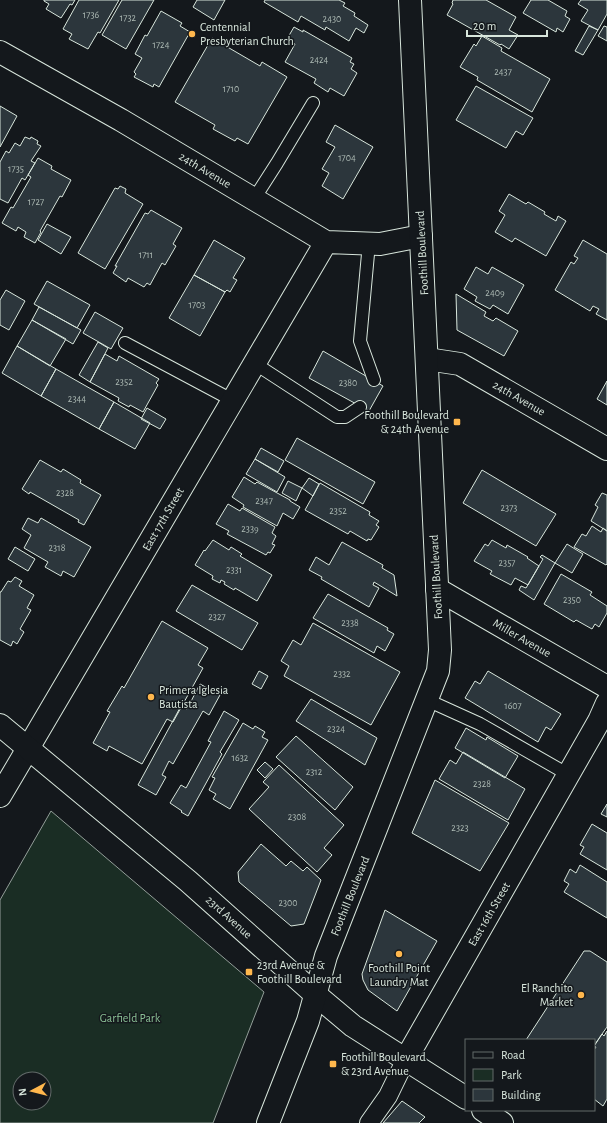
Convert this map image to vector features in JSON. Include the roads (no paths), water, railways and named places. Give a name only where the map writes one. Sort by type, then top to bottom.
[{"type":"street","name":"Foothill Boulevard","points":[[268,1123],[308,1021],[326,956],[438,671],[440,650],[410,0]]},
{"type":"street","name":"24th Avenue","points":[[0,52],[121,120],[326,242],[380,244],[421,236]]},
{"type":"street","name":"East 17th Street","points":[[0,796],[326,242]]},
{"type":"street","name":"24th Avenue","points":[[427,359],[460,364],[607,449]]},
{"type":"street","name":"Miller Avenue","points":[[437,589],[607,687]]},
{"type":"street","name":"East 16th Street","points":[[369,1123],[388,1096],[406,1059],[599,721],[607,703]]},
{"type":"street","name":"23rd Avenue","points":[[0,725],[188,881],[353,1026],[465,1097]]},
{"type":"street","points":[[484,1111],[502,1123]]},
{"type":"lane","points":[[254,199],[313,103]]},
{"type":"lane","points":[[370,244],[360,341],[374,380]]},
{"type":"lane","points":[[125,343],[232,400]]},
{"type":"lane","points":[[254,363],[337,417],[346,417],[360,407]]},
{"type":"lane","points":[[427,700],[480,724],[568,775]]},
{"type":"place","name":"Centennial Presbyterian Church","points":[[192,34]]},
{"type":"place","name":"Foothill Boulevard & 24th Avenue","points":[[457,422]]},
{"type":"place","name":"Primera Iglesia Bautista","points":[[151,697]]},
{"type":"place","name":"Foothill Point Laundry Mat","points":[[399,954]]},
{"type":"place","name":"23rd Avenue & Foothill Boulevard","points":[[249,972]]},
{"type":"place","name":"El Ranchito Market","points":[[581,995]]},
{"type":"place","name":"Foothill Boulevard & 23rd Avenue","points":[[333,1064]]},
{"type":"park label","name":"Garfield Park","points":[[130,1018]]}]
